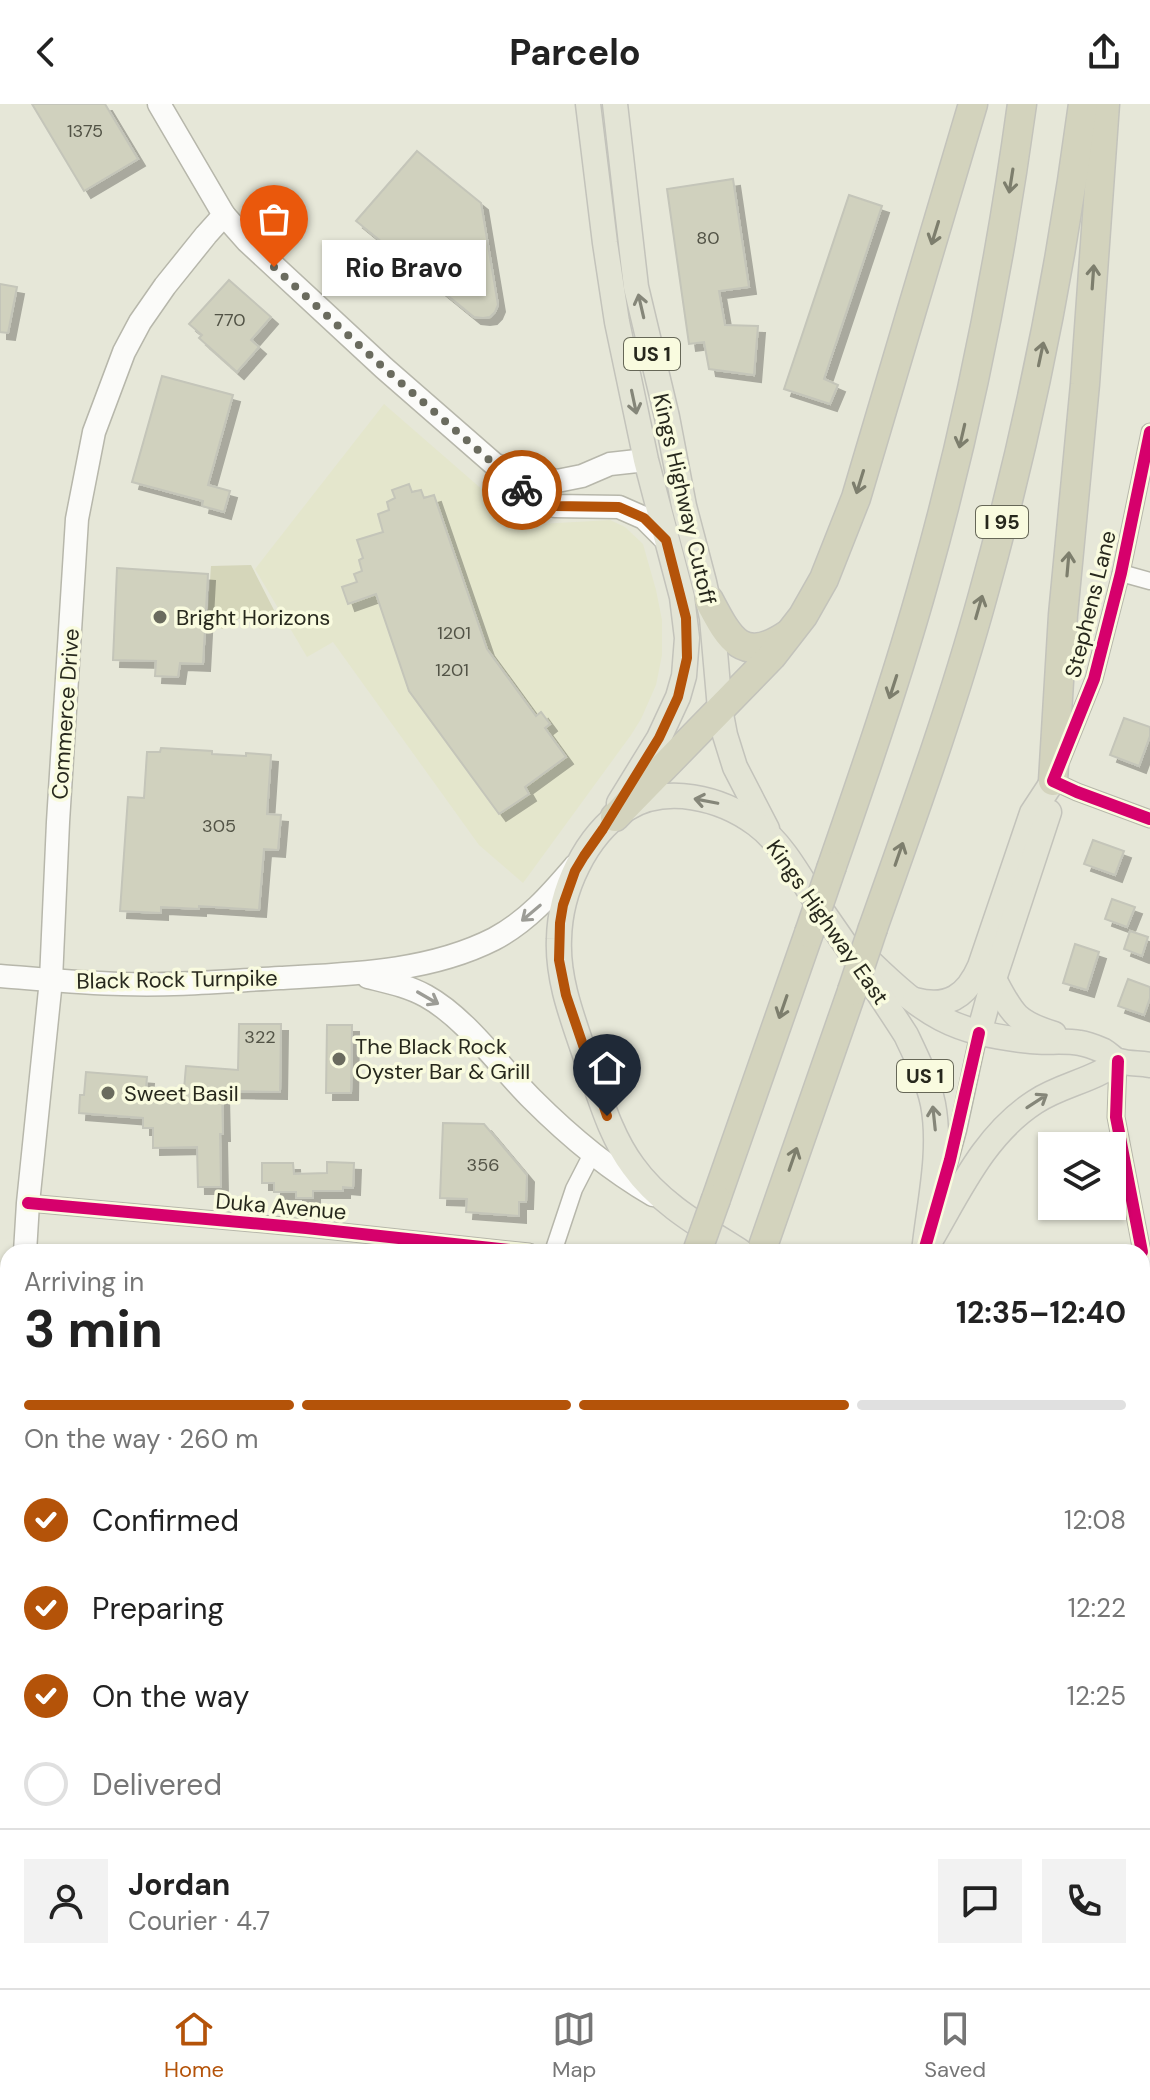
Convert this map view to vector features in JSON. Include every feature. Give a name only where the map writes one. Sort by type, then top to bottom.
[{"type":"highway","points":[[609,823],[794,630],[824,579],[856,498],[973,104]]},
{"type":"highway","name":"I 95","points":[[700,1244],[820,929],[832,866],[905,647],[944,509],[989,306],[1022,104]]},
{"type":"highway","name":"I 95","points":[[764,1242],[940,735],[982,598],[1048,319],[1083,104]]},
{"type":"highway","points":[[1053,781],[1063,615],[1085,384],[1105,104]]},
{"type":"highway","points":[[709,600],[728,633],[745,647],[763,648],[794,630]]},
{"type":"main road","points":[[159,104],[224,215],[259,253],[514,485],[555,506],[619,507],[644,518],[666,540]]},
{"type":"main road","name":"Kings Highway Cutoff","points":[[588,104],[617,322],[646,460],[686,618],[687,658],[678,697],[659,738],[609,823]]},
{"type":"main road","name":"Kings Highway Cutoff","points":[[615,104],[636,287],[667,417],[684,506],[709,600],[725,735],[735,767],[773,838]]},
{"type":"main road","points":[[599,181],[624,178]]},
{"type":"main road","name":"Commerce Drive","points":[[25,1244],[51,980],[77,519],[94,432],[124,352],[140,322],[175,273],[224,215]]},
{"type":"main road","points":[[494,464],[557,481],[582,476],[610,464],[646,460]]},
{"type":"main road","name":"Stephens Lane","points":[[979,1033],[1049,815],[1053,781]]},
{"type":"main road","name":"Stephens Lane","points":[[906,996],[927,1003],[945,1002],[961,994],[972,981],[980,966],[1032,813],[1053,781]]},
{"type":"main road","name":"Kings Highway East","points":[[609,823],[628,808],[675,796],[710,800],[740,813],[773,838],[820,929],[906,1035],[922,1067],[933,1107],[936,1143],[925,1244]]},
{"type":"main road","name":"US 1","points":[[609,823],[584,856],[568,889],[560,923],[559,960],[566,995],[601,1102],[622,1150],[643,1180],[670,1205],[729,1244]]},
{"type":"main road","name":"Black Rock Turnpike","points":[[0,976],[157,984],[355,975],[440,959],[495,938],[517,924],[540,906],[584,856]]},
{"type":"main road","points":[[820,929],[906,996],[950,1024],[979,1033],[1030,1041],[1079,1042]]},
{"type":"main road","name":"Black Rock Turnpike","points":[[355,975],[396,983],[440,1005],[551,1118],[592,1154],[670,1205]]},
{"type":"main road","points":[[994,979],[1012,1011],[1036,1029],[1105,1052],[1118,1061],[1150,1065]]},
{"type":"main road","points":[[929,1244],[973,1166],[1008,1123],[1052,1092],[1097,1076],[1118,1061]]},
{"type":"street","name":"Stephens Lane","points":[[1053,781],[1094,679],[1121,573],[1150,432]]},
{"type":"street","points":[[1121,573],[1150,581]]},
{"type":"street","points":[[1053,781],[1150,819]]},
{"type":"street","name":"Stephens Lane","points":[[926,1244],[954,1145],[979,1033]]},
{"type":"street","points":[[1118,1061],[1116,1117],[1140,1244]]},
{"type":"street","points":[[556,1244],[574,1189],[592,1154]]},
{"type":"street","name":"Duka Avenue","points":[[28,1203],[455,1244]]},
{"type":"shaded area","points":[[384,404],[523,525],[610,520],[625,527],[643,544],[662,620],[662,655],[656,685],[631,735],[523,883],[479,845],[333,642],[307,657],[255,569]]},
{"type":"shaded area","points":[[251,565],[275,612],[260,629],[249,613],[222,629],[212,616],[212,610],[208,610],[211,566]]},
{"type":"building","points":[[32,104],[105,104],[138,159],[84,191]]},
{"type":"building","points":[[417,151],[481,203],[498,305],[490,317],[474,317],[356,221]]},
{"type":"building","points":[[733,179],[749,287],[719,291],[725,325],[758,326],[754,375],[709,369],[704,342],[689,344],[667,189]]},
{"type":"building","points":[[849,195],[882,206],[824,379],[838,385],[830,404],[784,389]]},
{"type":"building","points":[[229,280],[271,317],[251,340],[259,347],[237,372],[199,338],[202,335],[189,324]]},
{"type":"building","points":[[0,284],[17,287],[8,333],[0,332]]},
{"type":"building","points":[[162,376],[233,395],[208,485],[230,491],[224,512],[202,506],[203,501],[132,482]]},
{"type":"building","points":[[409,484],[412,492],[421,490],[424,498],[434,495],[487,649],[536,716],[541,712],[550,724],[545,728],[566,757],[525,787],[529,794],[499,814],[409,691],[376,594],[348,604],[342,587],[357,582],[354,574],[362,571],[359,560],[363,558],[357,540],[383,532],[378,514],[389,510],[387,502],[395,498],[392,490]]},
{"type":"building","name":"Bright Horizons","points":[[117,568],[208,574],[203,664],[180,663],[178,677],[155,676],[156,661],[113,660]]},
{"type":"building","points":[[1124,718],[1150,727],[1150,736],[1139,766],[1110,755]]},
{"type":"building","points":[[161,748],[212,751],[212,754],[271,755],[267,814],[281,815],[278,850],[264,849],[259,910],[199,906],[199,909],[161,907],[161,913],[120,911],[128,797],[144,798],[147,752],[160,752]]},
{"type":"building","points":[[1093,840],[1124,851],[1115,875],[1084,864]]},
{"type":"building","points":[[1112,899],[1135,907],[1127,927],[1105,919]]},
{"type":"building","points":[[1130,931],[1148,937],[1142,956],[1124,949]]},
{"type":"building","points":[[1075,944],[1099,952],[1087,990],[1063,983]]},
{"type":"building","points":[[1128,979],[1150,987],[1144,1015],[1118,1006]]},
{"type":"building","points":[[239,1024],[281,1024],[280,1092],[222,1091],[221,1187],[198,1187],[197,1147],[153,1148],[153,1128],[143,1128],[143,1118],[79,1113],[86,1072],[147,1077],[145,1099],[183,1101],[186,1066],[238,1070]]},
{"type":"building","name":"The Black Rock Oyster Bar & Grill","points":[[327,1025],[352,1025],[351,1093],[326,1093]]},
{"type":"building","points":[[443,1123],[484,1124],[527,1175],[526,1202],[519,1202],[519,1216],[466,1212],[467,1199],[440,1198]]},
{"type":"building","points":[[327,1162],[354,1163],[353,1188],[313,1191],[313,1198],[296,1198],[296,1192],[274,1192],[274,1183],[262,1183],[262,1163],[293,1163],[294,1174],[327,1173]]},
{"type":"cycle path","points":[[1150,432],[1121,573],[1094,679],[1053,781],[1150,819]]},
{"type":"cycle path","points":[[926,1244],[950,1160],[979,1033]]},
{"type":"cycle path","points":[[1118,1061],[1116,1117],[1140,1244]]},
{"type":"cycle path","points":[[28,1203],[455,1244]]},
{"type":"way so far","points":[[274,267],[522,490]]},
{"type":"place","name":"Rio Bravo","points":[[274,267]]},
{"type":"place","name":"Bright Horizons","points":[[160,617]]},
{"type":"place","name":"The Black Rock Oyster Bar & Grill","points":[[339,1059]]},
{"type":"place","name":"Sweet Basil","points":[[108,1093]]},
{"type":"route","points":[[522,490],[555,506],[619,507],[644,518],[666,540],[686,618],[687,658],[670,717],[575,871],[560,923],[559,960],[566,995],[607,1116]]}]
